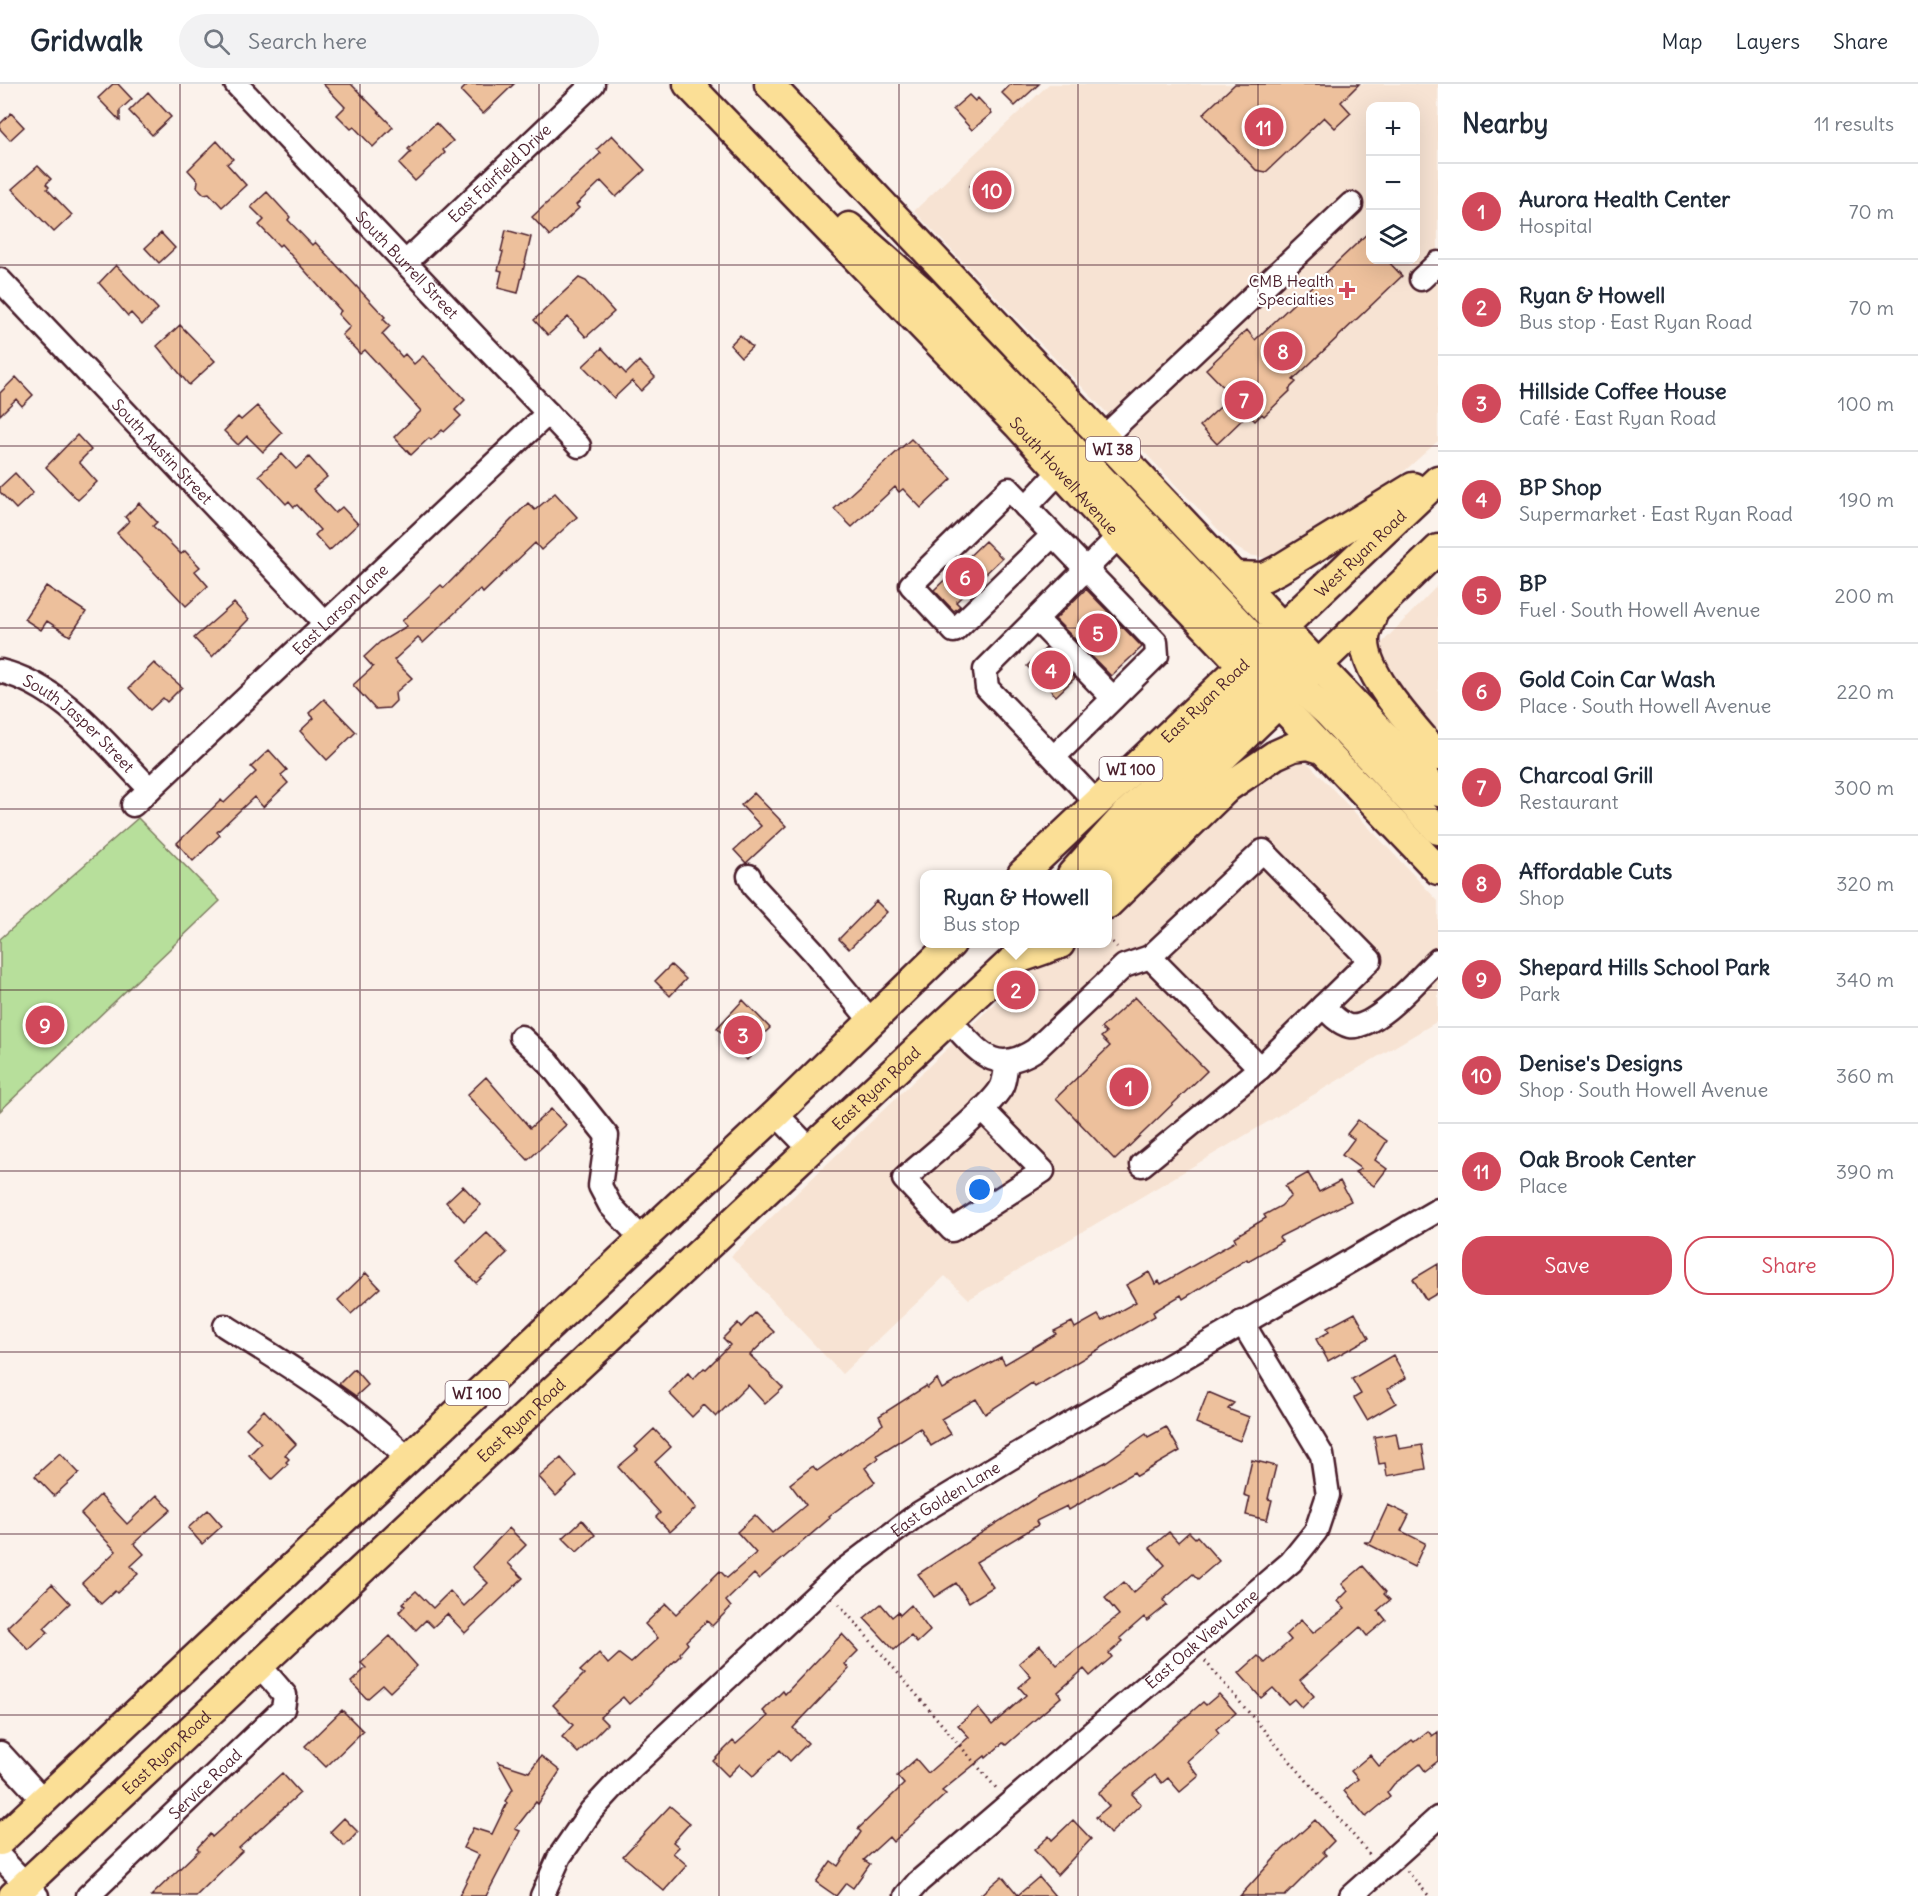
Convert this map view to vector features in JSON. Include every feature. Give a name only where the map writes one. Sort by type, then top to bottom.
[{"type":"main road","name":"South Howell Avenue","points":[[687,84],[1060,471],[1119,536],[1266,656],[1319,665],[1438,792]]},
{"type":"main road","name":"South Howell Avenue","points":[[769,84],[1236,576],[1266,656],[1324,750],[1438,870]]},
{"type":"main road","points":[[740,138],[826,207],[923,292],[1266,656],[1076,870]]},
{"type":"main road","points":[[1236,576],[1264,577],[1278,570],[1438,471]]},
{"type":"main road","name":"West Ryan Road","points":[[1266,656],[1438,480]]},
{"type":"main road","points":[[1106,870],[1438,549]]},
{"type":"main road","points":[[1373,613],[1365,639],[1370,664],[1402,712],[1438,756]]},
{"type":"main road","name":"East Ryan Road","points":[[1026,870],[1096,802],[1266,656]]},
{"type":"main road","points":[[1289,694],[1438,830]]},
{"type":"main road","points":[[1112,899],[1228,787],[1275,755],[1293,747],[1308,746],[1324,750]]},
{"type":"main road","name":"WI 100","points":[[0,1841],[776,1114],[947,948]]},
{"type":"main road","name":"East Ryan Road","points":[[25,1892],[260,1666],[949,1020],[988,983],[1018,950]]},
{"type":"street","name":"South Burrell Street","points":[[236,84],[579,446]]},
{"type":"street","name":"East Fairfield Drive","points":[[406,262],[593,84]]},
{"type":"street","points":[[1103,438],[1351,204]]},
{"type":"street","points":[[1421,279],[1438,263]]},
{"type":"street","name":"South Austin Street","points":[[0,280],[325,623]]},
{"type":"street","name":"East Larson Lane","points":[[133,805],[548,413]]},
{"type":"street","points":[[1026,507],[1060,471]]},
{"type":"street","points":[[1053,535],[954,631],[911,585],[1009,489],[1156,642],[1157,655],[1054,757]]},
{"type":"street","points":[[1096,802],[987,688],[985,670],[1119,536]]},
{"type":"street","points":[[1036,619],[1113,698]]},
{"type":"street","name":"South Jasper Street","points":[[0,671],[35,684],[68,706],[150,789]]},
{"type":"street","points":[[949,1020],[979,1051],[1007,1063],[1019,1060],[1035,1050],[1124,966],[1150,957],[1263,851],[1370,960],[1260,1068],[1142,1165]]},
{"type":"street","points":[[749,876],[754,887],[813,951],[871,1021]]},
{"type":"street","points":[[1150,957],[1260,1068]]},
{"type":"street","points":[[1323,1006],[1340,1022],[1350,1026],[1363,1025],[1377,1018],[1438,960]]},
{"type":"street","points":[[521,1037],[548,1062],[607,1136],[600,1186],[609,1205],[642,1239]]},
{"type":"street","points":[[982,1109],[1043,1171],[952,1230],[904,1179],[982,1109],[1002,1087],[1007,1063]]},
{"type":"street","points":[[776,1114],[810,1149]]},
{"type":"street","name":"East Golden Lane","points":[[542,1896],[560,1856],[591,1811],[606,1794],[840,1573],[918,1514],[1242,1322],[1438,1210]]},
{"type":"street","name":"East Oak View Lane","points":[[906,1896],[918,1882],[1291,1562],[1316,1531],[1328,1495],[1322,1455],[1242,1322]]},
{"type":"street","points":[[225,1326],[274,1357],[383,1435],[407,1458]]},
{"type":"street","name":"Service Road","points":[[88,1896],[283,1709],[285,1695],[260,1666]]},
{"type":"street","points":[[0,1753],[43,1800]]},
{"type":"street","points":[[1351,1896],[1438,1818]]},
{"type":"street","points":[[0,1857],[25,1892]]},
{"type":"path","points":[[839,1604],[1009,1804]]},
{"type":"path","points":[[1193,1647],[1387,1862],[1429,1896]]},
{"type":"shaded area","points":[[1049,84],[1438,84],[1438,441],[1390,484],[1282,555],[1266,558],[1249,555],[1235,547],[914,211]]},
{"type":"shaded area","points":[[1438,585],[1438,742],[1381,668],[1379,646]]},
{"type":"shaded area","points":[[1298,758],[1310,765],[1438,901],[1438,1021],[969,1299],[945,1276],[842,1374],[731,1256],[1020,979],[1070,948],[1112,948],[1112,910],[1230,794]]},
{"type":"green space","points":[[138,818],[220,901],[0,1111],[0,939]]},
{"type":"building","points":[[113,84],[118,84],[132,99],[120,110],[120,121],[98,98]]},
{"type":"building","points":[[323,84],[351,84],[393,127],[373,147],[354,127],[351,129],[337,115],[345,107]]},
{"type":"building","points":[[468,84],[514,84],[483,114],[461,91]]},
{"type":"building","points":[[1011,84],[1039,84],[1015,106],[1002,93]]},
{"type":"building","points":[[1235,84],[1359,84],[1341,102],[1351,113],[1335,128],[1324,117],[1266,172],[1256,170],[1203,114]]},
{"type":"building","points":[[148,92],[171,117],[152,135],[129,111]]},
{"type":"building","points":[[969,95],[975,101],[978,98],[992,113],[972,130],[953,109]]},
{"type":"building","points":[[11,113],[24,127],[10,140],[0,129],[0,124]]},
{"type":"building","points":[[436,123],[453,141],[443,150],[445,153],[415,181],[399,164],[411,152],[408,149]]},
{"type":"building","points":[[612,135],[645,170],[616,197],[601,181],[576,205],[579,208],[550,236],[532,217],[601,153],[597,149]]},
{"type":"building","points":[[217,141],[233,159],[227,164],[246,185],[222,207],[209,193],[204,194],[197,187],[198,181],[188,170]]},
{"type":"building","points":[[38,166],[51,179],[46,184],[49,187],[47,189],[72,215],[54,232],[12,189]]},
{"type":"building","points":[[988,169],[1008,190],[991,207],[970,186]]},
{"type":"building","points":[[267,192],[290,217],[288,220],[312,245],[315,242],[385,317],[383,319],[390,326],[382,334],[402,357],[405,354],[414,364],[423,356],[465,400],[455,410],[461,416],[444,432],[442,430],[431,440],[429,438],[411,455],[394,437],[421,411],[365,350],[360,354],[342,335],[350,327],[338,314],[341,311],[281,244],[279,246],[259,225],[264,220],[251,207]]},
{"type":"building","points":[[506,230],[531,237],[518,293],[498,288],[502,271],[498,270]]},
{"type":"building","points":[[161,233],[175,248],[159,263],[145,248]]},
{"type":"building","points":[[1366,235],[1366,264],[1391,264],[1402,276],[1293,380],[1296,382],[1289,389],[1290,391],[1264,416],[1262,414],[1255,421],[1248,414],[1217,444],[1200,426],[1232,396],[1206,369],[1247,330],[1255,340]]},
{"type":"building","points":[[116,265],[158,309],[142,325],[131,313],[128,316],[99,283]]},
{"type":"building","points":[[579,278],[586,281],[614,312],[586,337],[568,317],[548,335],[534,320]]},
{"type":"building","points":[[180,325],[215,361],[189,385],[157,346]]},
{"type":"building","points":[[740,335],[752,347],[741,357],[730,345]]},
{"type":"building","points":[[602,348],[626,374],[639,361],[655,377],[641,391],[632,381],[614,398],[583,366]]},
{"type":"building","points":[[16,377],[33,395],[22,406],[16,399],[0,415],[0,393]]},
{"type":"building","points":[[257,406],[282,433],[263,452],[247,436],[238,445],[224,431],[238,417],[241,420]]},
{"type":"building","points":[[77,435],[91,450],[79,462],[97,482],[78,500],[46,467]]},
{"type":"building","points":[[911,439],[952,479],[921,508],[903,489],[899,492],[895,487],[852,527],[834,509]]},
{"type":"building","points":[[282,454],[296,469],[309,457],[327,477],[313,489],[335,513],[342,507],[358,524],[329,551],[315,535],[320,530],[297,505],[294,507],[289,501],[286,504],[259,475]]},
{"type":"building","points":[[15,473],[33,493],[16,509],[0,492],[0,487]]},
{"type":"building","points":[[555,493],[577,517],[541,550],[535,543],[483,593],[480,589],[423,643],[418,638],[394,660],[412,678],[395,693],[396,701],[389,708],[375,709],[353,685],[373,667],[364,657],[380,642],[407,626],[402,621],[441,585],[444,588],[528,503],[535,510]]},
{"type":"building","points":[[139,503],[157,522],[153,526],[181,554],[185,551],[200,567],[195,571],[208,586],[186,606],[117,533],[129,521],[125,517]]},
{"type":"building","points":[[985,541],[1002,558],[956,602],[960,606],[954,611],[934,590]]},
{"type":"building","points":[[46,586],[86,612],[70,636],[47,621],[41,630],[24,619]]},
{"type":"building","points":[[1086,589],[1142,647],[1111,676],[1055,619]]},
{"type":"building","points":[[234,603],[249,619],[212,657],[194,638]]},
{"type":"building","points":[[1046,648],[1075,678],[1056,696],[1027,666]]},
{"type":"building","points":[[154,663],[182,687],[167,702],[163,698],[150,710],[129,688]]},
{"type":"building","points":[[324,699],[356,732],[327,760],[300,731],[314,718],[309,713]]},
{"type":"building","points":[[269,750],[287,770],[281,775],[288,783],[263,807],[254,797],[217,832],[220,835],[193,861],[177,843],[221,800],[224,803],[256,772],[251,767]]},
{"type":"building","points":[[754,793],[786,826],[746,863],[734,850],[761,826],[741,805]]},
{"type":"building","points":[[876,901],[887,912],[849,949],[839,939]]},
{"type":"building","points":[[671,965],[686,979],[670,996],[655,981]]},
{"type":"building","points":[[1135,997],[1207,1071],[1115,1160],[1056,1098],[1110,1046],[1101,1037],[1106,1033],[1101,1028]]},
{"type":"building","points":[[743,1000],[770,1028],[755,1042],[760,1047],[747,1060],[717,1028]]},
{"type":"building","points":[[486,1077],[530,1128],[551,1109],[566,1125],[528,1160],[467,1095]]},
{"type":"building","points":[[1358,1120],[1387,1141],[1375,1160],[1387,1169],[1374,1186],[1355,1172],[1361,1169],[1342,1155],[1354,1139],[1347,1134]]},
{"type":"building","points":[[1308,1173],[1319,1192],[1340,1181],[1351,1201],[1279,1237],[1282,1241],[1248,1261],[1247,1259],[1183,1299],[1181,1295],[1153,1312],[1155,1316],[1035,1387],[1032,1383],[985,1414],[976,1399],[941,1419],[951,1434],[931,1446],[920,1428],[877,1455],[879,1458],[865,1468],[875,1482],[829,1516],[830,1518],[759,1579],[754,1574],[726,1601],[731,1607],[712,1626],[707,1621],[686,1641],[688,1644],[680,1653],[681,1655],[636,1698],[629,1704],[623,1697],[600,1717],[607,1724],[578,1753],[562,1737],[573,1725],[553,1705],[584,1674],[580,1671],[599,1653],[608,1664],[619,1654],[631,1663],[658,1638],[645,1624],[666,1604],[676,1614],[720,1571],[727,1578],[756,1553],[737,1532],[755,1515],[772,1533],[806,1505],[790,1484],[813,1466],[817,1471],[883,1424],[879,1416],[926,1386],[927,1388],[937,1379],[942,1389],[1001,1357],[1005,1364],[1056,1334],[1054,1331],[1072,1322],[1075,1328],[1098,1315],[1102,1321],[1136,1302],[1126,1285],[1149,1272],[1155,1284],[1159,1281],[1161,1284],[1236,1241],[1234,1237],[1266,1218],[1264,1215],[1281,1206],[1291,1196],[1285,1186]]},
{"type":"building","points":[[463,1186],[481,1205],[464,1221],[446,1202]]},
{"type":"building","points":[[487,1233],[507,1253],[476,1283],[456,1262]]},
{"type":"building","points":[[1438,1264],[1438,1293],[1426,1300],[1413,1279]]},
{"type":"building","points":[[366,1273],[380,1288],[351,1314],[338,1300]]},
{"type":"building","points":[[755,1313],[774,1332],[750,1355],[783,1388],[765,1404],[748,1385],[716,1417],[704,1405],[692,1417],[669,1393],[688,1373],[693,1379],[704,1368],[706,1369],[730,1345],[723,1338],[738,1323],[741,1327]]},
{"type":"building","points":[[1355,1313],[1369,1338],[1328,1361],[1316,1339],[1329,1332],[1327,1328]]},
{"type":"building","points":[[1393,1355],[1406,1378],[1388,1389],[1396,1403],[1367,1420],[1354,1398],[1361,1394],[1352,1379]]},
{"type":"building","points":[[354,1369],[368,1385],[356,1396],[339,1384]]},
{"type":"building","points":[[1208,1392],[1234,1403],[1228,1409],[1249,1417],[1240,1441],[1196,1423]]},
{"type":"building","points":[[264,1410],[296,1444],[285,1455],[289,1459],[286,1462],[288,1464],[272,1479],[249,1455],[261,1443],[246,1428]]},
{"type":"building","points":[[1166,1427],[1180,1451],[1137,1476],[1134,1472],[1069,1510],[1067,1506],[1036,1521],[1038,1525],[976,1562],[993,1587],[969,1602],[956,1583],[934,1597],[918,1574],[1040,1495],[1104,1463],[1146,1434],[1148,1437]]},
{"type":"building","points":[[654,1429],[671,1447],[655,1462],[696,1508],[670,1532],[656,1517],[660,1513],[618,1467],[638,1450],[635,1447]]},
{"type":"building","points":[[1396,1433],[1399,1449],[1422,1445],[1426,1469],[1387,1476],[1385,1463],[1379,1464],[1374,1437]]},
{"type":"building","points":[[60,1453],[79,1473],[54,1496],[35,1476]]},
{"type":"building","points":[[561,1458],[577,1476],[556,1496],[539,1477]]},
{"type":"building","points":[[1252,1460],[1276,1466],[1268,1499],[1272,1500],[1267,1520],[1246,1515],[1250,1497],[1244,1495]]},
{"type":"building","points":[[100,1495],[127,1524],[157,1495],[171,1510],[134,1543],[144,1554],[131,1566],[138,1574],[101,1604],[82,1583],[116,1551],[81,1514]]},
{"type":"building","points":[[1388,1505],[1409,1515],[1401,1531],[1425,1543],[1414,1567],[1364,1542],[1371,1542]]},
{"type":"building","points":[[208,1510],[222,1526],[202,1544],[188,1528]]},
{"type":"building","points":[[582,1520],[595,1535],[577,1552],[563,1538]]},
{"type":"building","points":[[509,1528],[526,1545],[508,1563],[523,1578],[465,1633],[447,1614],[433,1627],[426,1620],[416,1630],[399,1612],[405,1606],[403,1603],[416,1591],[433,1608],[450,1591],[464,1606],[488,1583],[472,1567]]},
{"type":"building","points":[[1169,1532],[1178,1542],[1189,1532],[1195,1538],[1197,1536],[1219,1561],[1198,1579],[1193,1574],[1163,1600],[1167,1605],[1147,1621],[1144,1617],[1120,1638],[1123,1641],[1109,1653],[1112,1657],[1090,1676],[1084,1669],[1058,1692],[1061,1697],[1006,1745],[1003,1743],[942,1791],[946,1794],[893,1842],[889,1837],[864,1860],[870,1864],[853,1888],[846,1883],[836,1896],[816,1882],[831,1861],[838,1866],[861,1832],[858,1829],[904,1784],[897,1776],[916,1759],[928,1773],[969,1737],[958,1725],[978,1708],[992,1725],[1026,1695],[1019,1687],[1031,1677],[1019,1663],[1040,1645],[1057,1665],[1119,1615],[1105,1598],[1124,1582],[1133,1593],[1165,1565],[1150,1548]]},
{"type":"building","points":[[1363,1566],[1386,1592],[1384,1594],[1390,1600],[1378,1610],[1386,1620],[1367,1636],[1360,1627],[1300,1680],[1314,1696],[1302,1708],[1294,1699],[1288,1704],[1273,1688],[1261,1698],[1239,1673],[1258,1656],[1265,1663],[1291,1640],[1286,1634],[1301,1620],[1313,1633],[1345,1609],[1338,1601],[1348,1591],[1342,1584]]},
{"type":"building","points":[[52,1584],[70,1603],[44,1628],[48,1632],[29,1650],[7,1627]]},
{"type":"building","points":[[881,1604],[892,1617],[898,1612],[900,1615],[911,1605],[930,1631],[917,1643],[911,1636],[894,1650],[864,1618]]},
{"type":"building","points":[[842,1634],[858,1651],[845,1664],[849,1669],[793,1728],[808,1743],[790,1761],[780,1750],[753,1776],[740,1764],[728,1776],[713,1761],[733,1741],[736,1744],[768,1716],[763,1711],[783,1691],[785,1694]]},
{"type":"building","points":[[390,1636],[417,1666],[390,1692],[383,1685],[367,1699],[351,1682],[366,1668],[361,1663]]},
{"type":"building","points":[[1219,1694],[1236,1713],[1216,1729],[1219,1733],[1187,1761],[1199,1776],[1180,1792],[1168,1778],[1162,1783],[1155,1775],[1132,1794],[1141,1804],[1110,1834],[1096,1817],[1109,1806],[1098,1793],[1203,1702],[1206,1705]]},
{"type":"building","points":[[342,1710],[363,1731],[326,1767],[305,1746]]},
{"type":"building","points":[[1428,1731],[1432,1736],[1438,1732],[1438,1761],[1425,1771],[1420,1764],[1394,1784],[1387,1793],[1390,1797],[1366,1817],[1344,1791],[1358,1779],[1351,1771],[1370,1755],[1379,1766],[1412,1740],[1414,1742]]},
{"type":"building","points":[[541,1756],[560,1771],[538,1804],[536,1802],[515,1829],[520,1831],[486,1896],[459,1896],[479,1855],[463,1848],[473,1828],[492,1834],[507,1803],[505,1801],[513,1789],[498,1762],[529,1772]]},
{"type":"building","points":[[282,1773],[300,1793],[239,1848],[242,1851],[196,1896],[151,1896],[199,1850],[197,1848],[210,1834],[212,1837]]},
{"type":"building","points":[[670,1806],[690,1823],[673,1842],[679,1847],[673,1853],[687,1865],[664,1891],[623,1856]]},
{"type":"building","points":[[344,1818],[358,1832],[345,1846],[330,1832]]},
{"type":"building","points":[[1073,1820],[1091,1839],[1057,1875],[1034,1850],[1049,1836],[1052,1840]]},
{"type":"building","points":[[1315,1820],[1334,1841],[1323,1852],[1326,1855],[1285,1896],[1240,1896],[1282,1850]]},
{"type":"building","points":[[1002,1876],[1018,1895],[1039,1877],[1055,1896],[979,1896]]},
{"type":"place","name":"Oak Brook Center","points":[[1264,127]]},
{"type":"place","name":"Denise's Designs","points":[[992,190]]},
{"type":"place","name":"CMB Health Specialties","points":[[1347,290]]},
{"type":"place","name":"Affordable Cuts","points":[[1283,351]]},
{"type":"place","name":"Charcoal Grill","points":[[1244,400]]},
{"type":"place","name":"Gold Coin Car Wash","points":[[965,577]]},
{"type":"place","name":"BP","points":[[1098,633]]},
{"type":"place","name":"BP Shop","points":[[1051,670]]},
{"type":"place","name":"Ryan & Howell","points":[[1016,990]]},
{"type":"place","name":"Shepard Hills School Park","points":[[45,1025]]},
{"type":"place","name":"Hillside Coffee House","points":[[743,1035]]},
{"type":"place","name":"Aurora Health Center","points":[[1129,1087]]}]
